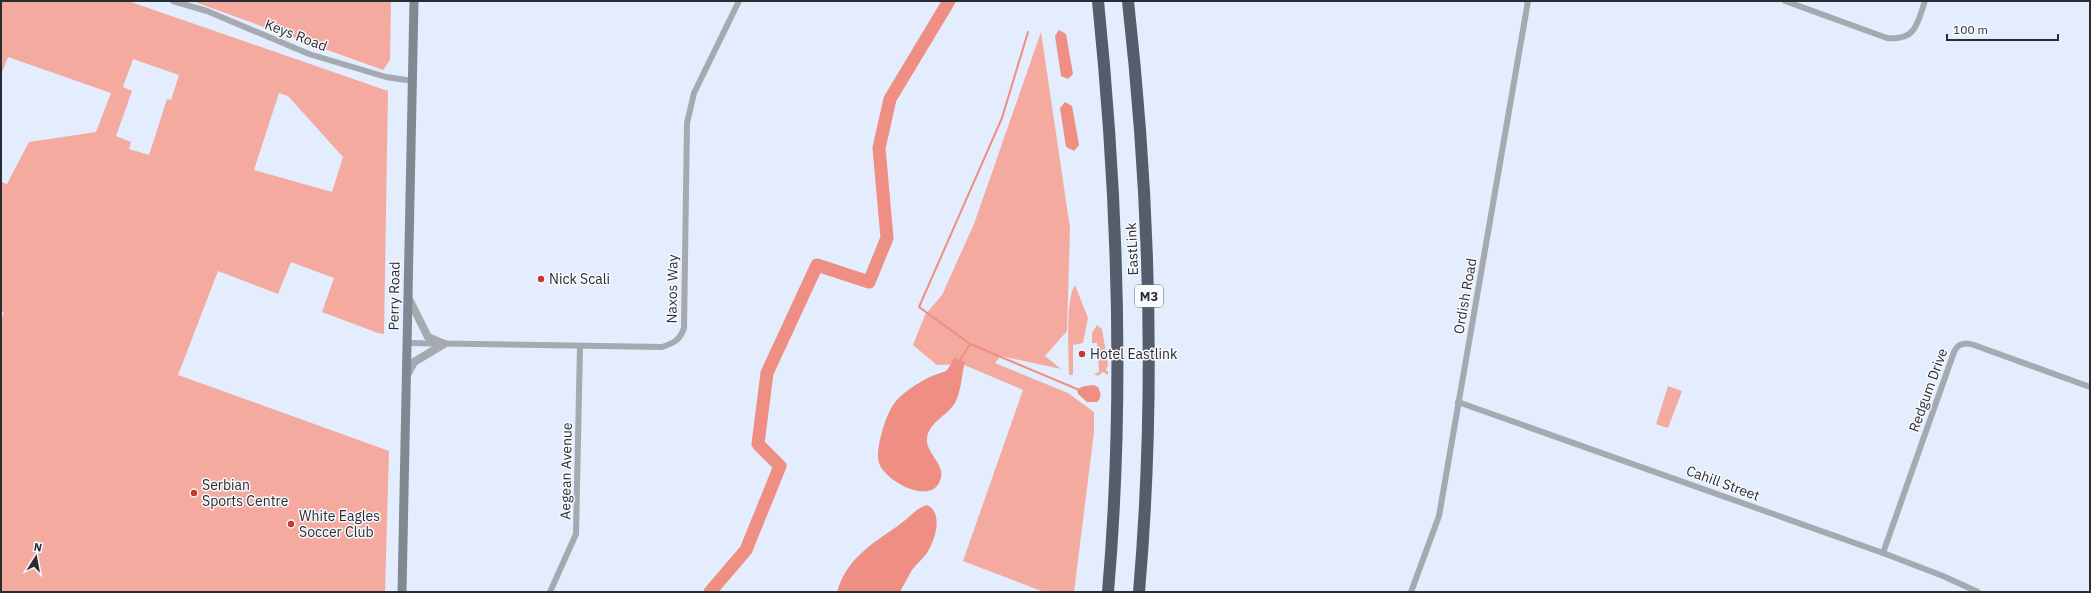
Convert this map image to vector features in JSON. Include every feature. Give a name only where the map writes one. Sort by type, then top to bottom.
[{"type":"highway","name":"EastLink","points":[[1098,1],[1111,139],[1117,247],[1118,427],[1108,592]]},
{"type":"highway","name":"EastLink","points":[[1128,1],[1143,156],[1149,294],[1147,476],[1139,592]]},
{"type":"main road","name":"Perry Road","points":[[402,592],[414,1]]},
{"type":"street","name":"Keys Road","points":[[173,1],[207,11],[309,54],[386,78],[413,81]]},
{"type":"street","name":"Naxos Way","points":[[407,343],[662,348],[674,344],[681,336],[684,328],[687,123],[694,93],[739,1]]},
{"type":"street","name":"Ordish Road","points":[[1411,592],[1439,516],[1528,1]]},
{"type":"street","points":[[1785,1],[1887,38],[1897,39],[1905,38],[1912,33],[1925,1]]},
{"type":"street","points":[[408,297],[428,337],[444,344]]},
{"type":"street","name":"Redgum Drive","points":[[1883,553],[1954,352],[1960,345],[1964,343],[1974,345],[2090,387]]},
{"type":"street","points":[[406,375],[414,362],[444,344]]},
{"type":"street","name":"Aegean Avenue","points":[[550,592],[576,534],[580,346]]},
{"type":"street","name":"Cahill Street","points":[[1458,402],[1883,553],[1943,576],[1978,592]]},
{"type":"shaded area","points":[[1,1],[128,1],[388,91],[384,334],[322,312],[334,278],[291,262],[278,294],[218,271],[178,375],[389,451],[385,592],[1,592],[1,320],[4,312],[1,311],[1,182],[7,184],[29,142],[96,132],[111,93],[8,57],[1,75]],"holes":[[[133,59],[179,75],[171,100],[167,99],[149,155],[129,149],[131,142],[116,136],[132,91],[123,87]],[[279,93],[288,96],[343,157],[332,192],[254,170]]]},
{"type":"shaded area","points":[[192,1],[391,1],[390,60],[383,70]]},
{"type":"shaded area","points":[[1059,30],[1066,34],[1073,74],[1068,79],[1061,76],[1055,36]]},
{"type":"shaded area","points":[[1041,32],[1070,228],[1067,331],[1045,356],[1061,369],[1001,356],[995,363],[1068,393],[1094,412],[1094,432],[1074,592],[1044,592],[963,561],[1023,390],[962,364],[937,365],[913,345],[925,315],[942,295],[974,224]]},
{"type":"shaded area","points":[[1065,102],[1072,106],[1079,145],[1074,151],[1066,147],[1060,108]]},
{"type":"shaded area","points":[[1075,285],[1088,318],[1083,343],[1073,345],[1073,375],[1069,375],[1069,315],[1072,292]]},
{"type":"shaded area","points":[[1097,325],[1102,329],[1108,365],[1106,370],[1108,375],[1103,372],[1098,376],[1094,374],[1099,372],[1097,343],[1092,343],[1092,333]]},
{"type":"shaded area","points":[[954,358],[965,362],[957,398],[952,408],[935,423],[928,432],[927,438],[929,449],[941,471],[939,483],[934,489],[926,491],[917,491],[907,488],[889,477],[879,463],[878,450],[884,425],[890,410],[901,396],[922,381],[946,371]]},
{"type":"shaded area","points":[[1093,385],[1098,387],[1100,394],[1099,400],[1097,402],[1087,402],[1078,394],[1077,389]]},
{"type":"shaded area","points":[[1668,386],[1682,391],[1668,428],[1656,424]]},
{"type":"shaded area","points":[[927,505],[932,509],[937,521],[933,542],[927,553],[912,570],[900,592],[837,592],[841,580],[847,570],[862,553],[916,511]]},
{"type":"waterway","points":[[710,592],[746,550],[780,466],[758,444],[767,373],[817,265],[869,282],[887,238],[879,148],[890,99],[949,1]]},
{"type":"waterway","points":[[1028,32],[1002,118],[919,307],[970,344],[1077,389]]},
{"type":"waterway","points":[[960,360],[970,344]]},
{"type":"place","name":"Nick Scali","points":[[541,279]]},
{"type":"place","name":"Hotel Eastlink","points":[[1082,354]]},
{"type":"place","name":"Serbian Sports Centre","points":[[194,493]]},
{"type":"place","name":"White Eagles Soccer Club","points":[[291,524]]}]
